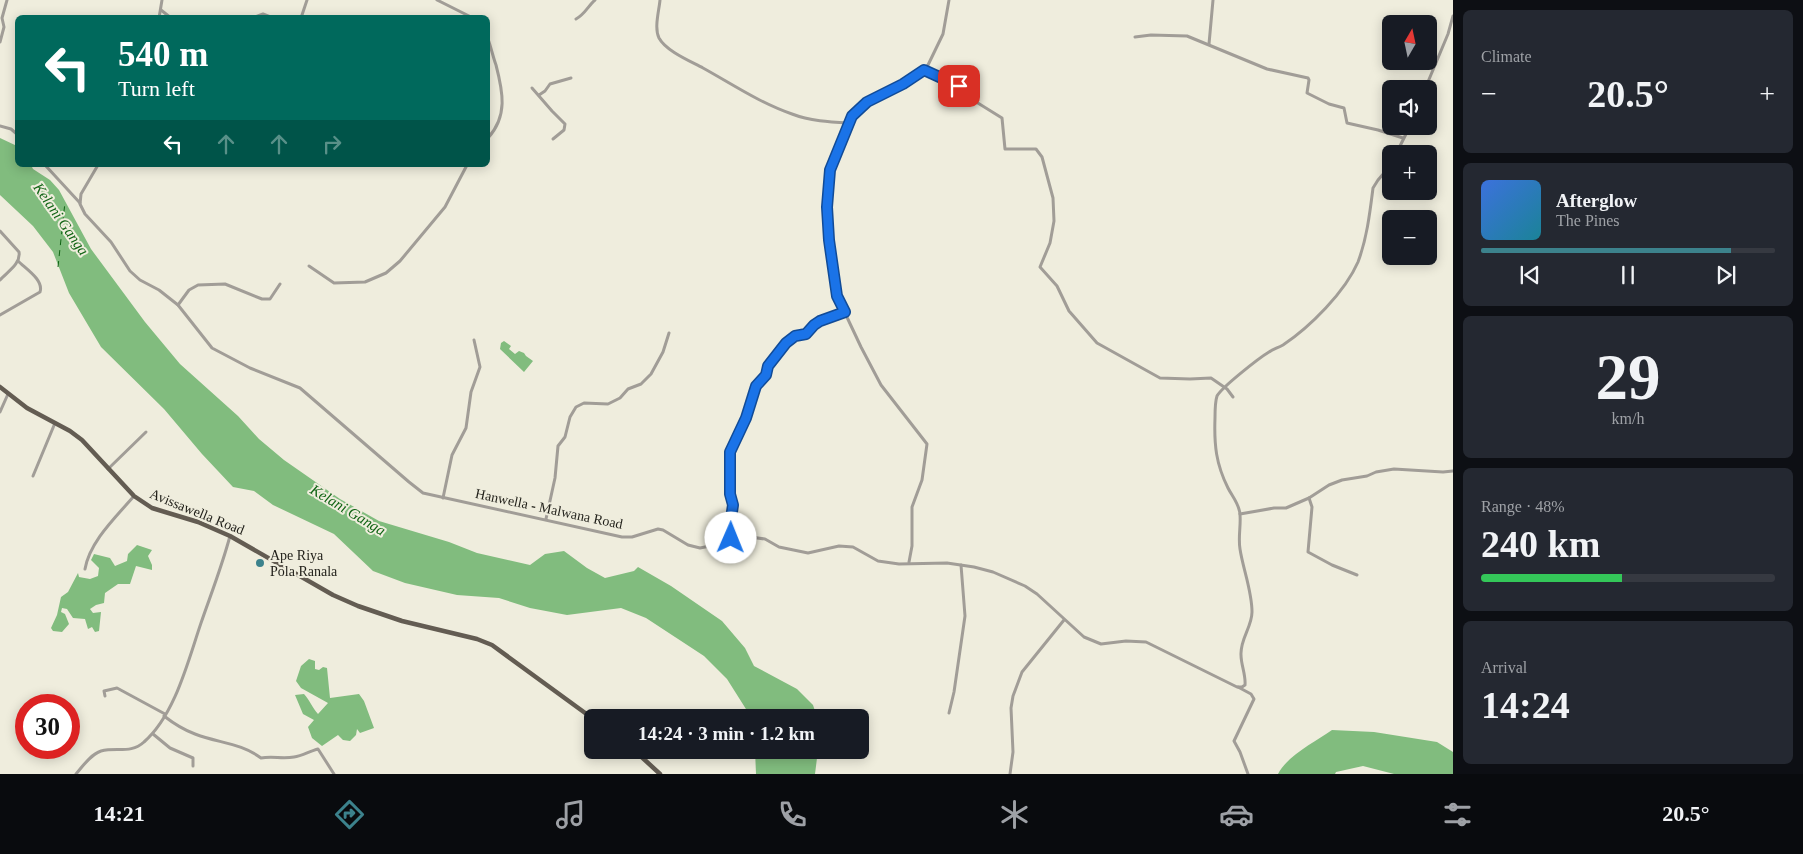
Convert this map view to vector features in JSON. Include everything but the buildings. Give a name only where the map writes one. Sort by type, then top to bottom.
[{"type":"main road","name":"Avissawella Road","points":[[0,387],[27,408],[56,422],[82,440],[134,496],[152,508],[198,522],[230,536],[333,595],[358,606],[402,621],[477,639],[492,645],[584,712]]},
{"type":"main road","points":[[644,759],[660,774]]},
{"type":"street","points":[[0,42],[4,27],[2,18],[7,0]]},
{"type":"street","points":[[159,15],[162,0]]},
{"type":"street","points":[[302,15],[307,0]]},
{"type":"street","points":[[438,0],[467,15]]},
{"type":"street","points":[[576,19],[583,15],[589,5],[595,0]]},
{"type":"street","points":[[660,0],[658,35],[662,42],[683,58],[740,90],[793,115],[823,121],[849,123]]},
{"type":"street","points":[[909,562],[912,546],[912,507],[922,480],[928,444],[881,385],[860,347],[837,296],[827,207],[830,170],[852,116],[867,102],[903,84],[928,66],[943,34],[949,0]]},
{"type":"street","points":[[1208,44],[1213,0]]},
{"type":"street","points":[[160,10],[167,15]]},
{"type":"street","points":[[1429,80],[1453,16]]},
{"type":"street","points":[[1135,38],[1187,36],[1267,69],[1308,78],[1308,93],[1329,104],[1344,108],[1347,123],[1403,138]]},
{"type":"street","points":[[490,46],[502,88],[503,102],[502,113],[490,136]]},
{"type":"street","points":[[924,70],[966,90],[972,100],[1002,118],[1005,149],[1036,149],[1042,157],[1053,198],[1054,221],[1050,243],[1040,267],[1056,286],[1069,311],[1097,342],[1160,378],[1210,378],[1233,397]]},
{"type":"street","points":[[539,95],[550,84],[571,78]]},
{"type":"street","points":[[532,88],[565,124],[564,130],[553,139]]},
{"type":"street","points":[[0,126],[11,129],[15,132]]},
{"type":"street","points":[[1400,145],[1405,135]]},
{"type":"street","name":"Hanwella - Malwana Road","points":[[47,167],[80,204],[85,214],[111,242],[130,271],[144,283],[159,290],[178,305],[212,348],[250,368],[300,388],[409,482],[424,492],[622,537],[632,537],[658,529],[663,530],[688,545],[700,548],[715,545],[731,538],[764,539],[779,547],[808,553],[839,546],[853,547],[878,561],[900,564],[909,562],[960,565],[993,572],[1025,586],[1049,603],[1064,620],[1084,637],[1101,644],[1126,641],[1146,642],[1251,694],[1254,699],[1234,741],[1248,774]]},
{"type":"street","points":[[80,204],[81,194],[97,167]]},
{"type":"street","points":[[309,266],[334,283],[364,282],[386,273],[400,260],[445,206],[465,167]]},
{"type":"street","points":[[1237,687],[1242,687],[1244,684],[1245,678],[1242,672],[1240,654],[1246,631],[1252,621],[1252,608],[1240,547],[1240,514],[1236,499],[1228,488],[1216,456],[1214,442],[1215,406],[1218,395],[1268,352],[1296,335],[1345,286],[1357,263],[1363,246],[1373,188],[1382,175]]},
{"type":"street","points":[[0,231],[19,252],[18,261],[0,280]]},
{"type":"street","points":[[0,315],[42,289],[35,277],[18,261]]},
{"type":"street","points":[[178,305],[189,290],[198,285],[225,284],[262,298],[270,299],[280,284]]},
{"type":"street","points":[[731,538],[730,525],[733,505],[730,494],[730,452],[746,418],[756,386],[766,375],[768,366],[786,343],[795,336],[806,334],[820,321],[845,312]]},
{"type":"street","points":[[546,519],[555,478],[558,446],[566,438],[570,417],[576,407],[584,403],[608,404],[620,398],[628,389],[641,384],[650,374],[663,352],[669,333]]},
{"type":"street","points":[[444,498],[452,455],[466,428],[471,392],[480,367],[474,340]]},
{"type":"street","points":[[0,412],[8,394]]},
{"type":"street","points":[[33,476],[56,422]]},
{"type":"street","points":[[108,469],[146,432]]},
{"type":"street","points":[[1240,514],[1274,508],[1286,508],[1309,498],[1329,485],[1376,472],[1406,469],[1453,471]]},
{"type":"street","points":[[85,569],[86,562],[96,543],[134,496]]},
{"type":"street","points":[[1309,498],[1312,507],[1308,552],[1332,565],[1357,575]]},
{"type":"street","points":[[76,774],[99,752],[131,750],[138,747],[153,734],[165,715],[184,673],[230,536]]},
{"type":"street","points":[[949,713],[954,692],[965,616],[960,565]]},
{"type":"street","points":[[1010,774],[1013,752],[1011,708],[1016,688],[1022,672],[1064,620]]},
{"type":"street","points":[[105,696],[104,691],[117,688],[194,734],[251,750],[261,758],[296,757],[318,749],[334,774]]},
{"type":"street","points":[[153,734],[170,748],[193,758],[193,766]]},
{"type":"water","name":"Kelani Ganga","points":[[0,138],[15,145],[15,167],[32,167],[50,180],[59,190],[91,249],[145,322],[180,364],[238,416],[259,439],[284,460],[340,499],[379,521],[449,542],[477,553],[530,565],[545,554],[564,551],[587,568],[605,578],[634,571],[638,567],[671,586],[722,621],[745,648],[754,666],[797,689],[813,705],[814,709],[746,709],[727,679],[704,656],[646,618],[621,608],[567,615],[530,608],[499,598],[457,595],[405,583],[373,571],[334,534],[273,505],[254,491],[233,487],[164,409],[101,347],[69,293],[53,252],[33,226],[0,195]]},
{"type":"water","points":[[504,341],[511,346],[509,349],[515,354],[519,351],[533,361],[524,372],[500,349],[501,343]]},
{"type":"water","points":[[137,545],[152,550],[148,556],[152,570],[136,566],[130,584],[118,584],[105,593],[104,603],[90,609],[93,613],[101,612],[99,631],[95,632],[92,627],[88,629],[85,619],[73,618],[67,609],[62,608],[61,612],[65,614],[69,624],[62,632],[53,631],[51,628],[57,615],[61,597],[68,592],[78,573],[79,577],[90,579],[98,576],[99,568],[91,560],[94,554],[110,558],[115,566],[127,561],[128,554]]},
{"type":"water","points":[[309,659],[315,661],[315,669],[327,668],[330,698],[359,694],[364,701],[374,728],[360,733],[357,729],[356,735],[350,741],[343,740],[338,735],[322,746],[312,738],[308,727],[314,720],[303,714],[295,695],[304,694],[318,714],[328,703],[301,688],[296,681],[301,666]]},
{"type":"water","points":[[1332,730],[1374,732],[1437,742],[1453,752],[1453,774],[1394,774],[1363,766],[1336,772],[1335,774],[1278,774],[1294,756]]},
{"type":"water","points":[[755,759],[817,759],[815,774],[756,774]]},
{"type":"ferry route","points":[[58,267],[65,202]]},
{"type":"place","name":"Ape Riya Pola Ranala","points":[[260,563]]},
{"type":"route","points":[[731,538],[730,525],[733,505],[730,494],[730,452],[746,418],[756,386],[766,375],[768,366],[786,343],[795,336],[806,334],[820,321],[845,312],[837,296],[833,273],[827,207],[830,170],[852,116],[867,102],[885,91],[903,84],[924,70],[959,86]]}]
